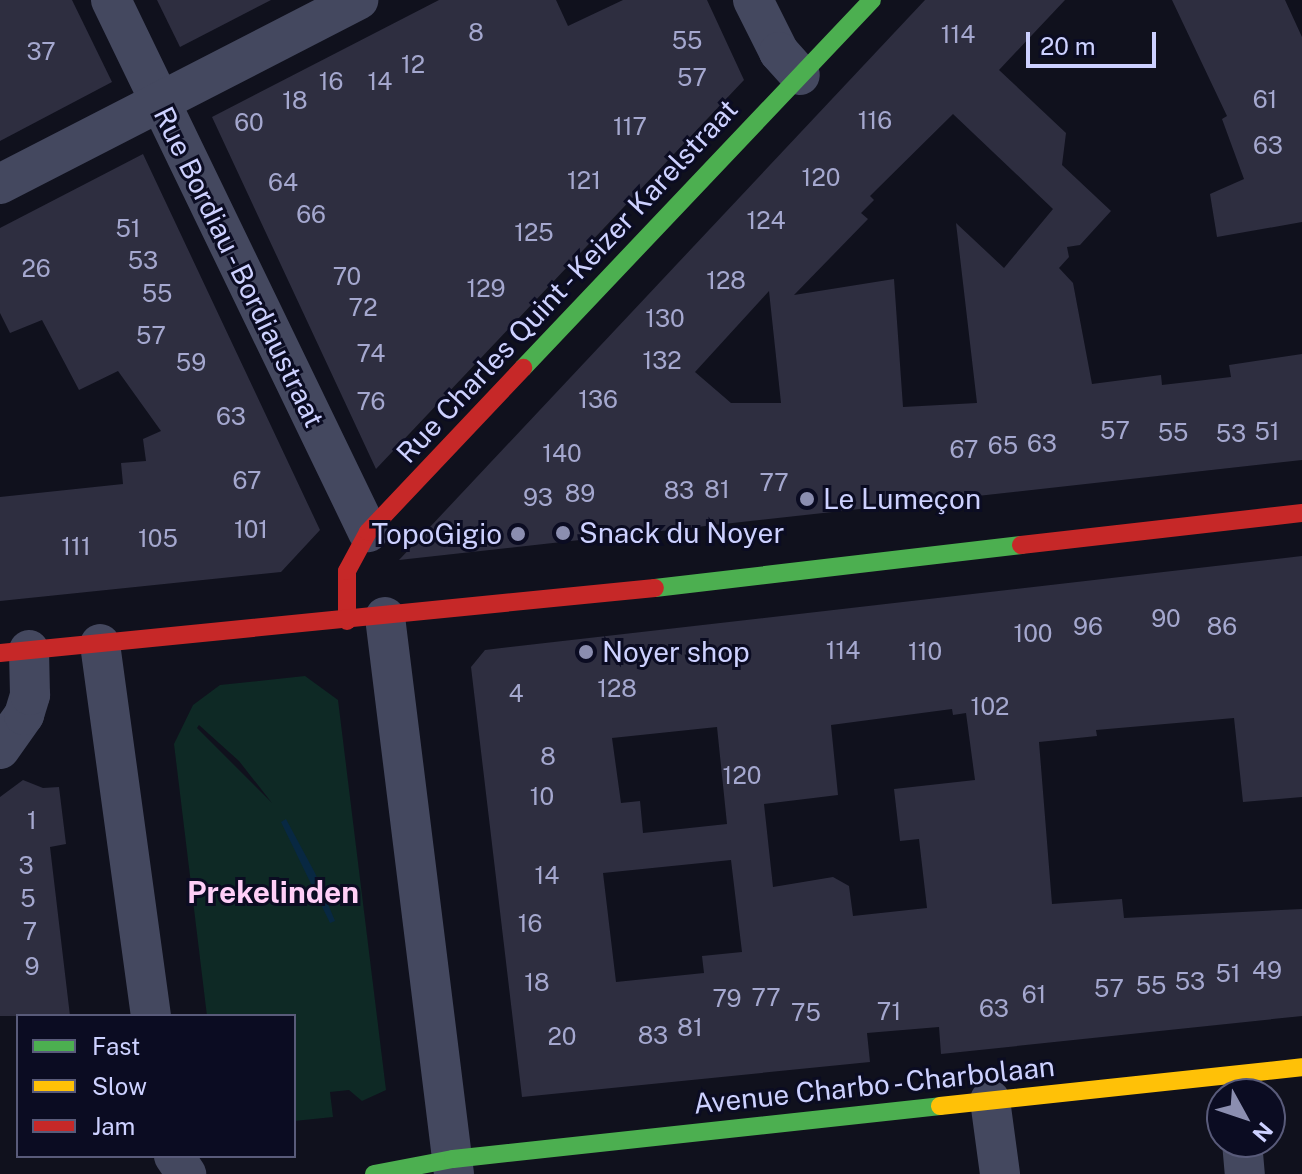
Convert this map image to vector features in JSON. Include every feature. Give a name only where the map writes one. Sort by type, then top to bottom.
[{"type":"street","name":"Rue Bordiau - Bordiaustraat","points":[[111,0],[368,532]]},
{"type":"street","points":[[0,184],[358,0]]},
{"type":"street","points":[[753,0],[779,52],[800,75]]},
{"type":"street","name":"Rue Charles Quint - Keizer Karelstraat","points":[[366,619],[347,571],[368,532],[872,0]]},
{"type":"street","points":[[0,749],[24,715],[30,695],[14,651],[366,619],[1302,513]]},
{"type":"street","points":[[366,619],[453,1167]]},
{"type":"street","points":[[100,644],[151,1014]]},
{"type":"street","name":"Avenue Charbo - Charbolaan","points":[[1260,1078],[1302,1067]]},
{"type":"street","name":"Avenue Charbo - Charbolaan","points":[[374,1174],[453,1167],[990,1100],[1206,1086]]},
{"type":"street","points":[[990,1100],[1000,1174]]},
{"type":"green space","points":[[305,676],[338,700],[386,1090],[362,1101],[349,1090],[330,1092],[333,1117],[296,1121],[296,1014],[207,1014],[174,744],[193,705],[220,685]],"holes":[[[199,725],[239,761],[272,803],[197,728]]]},
{"type":"water","points":[[286,819],[315,873],[335,921],[330,923],[281,822]]},
{"type":"building","points":[[0,0],[72,0],[112,82],[0,141]]},
{"type":"building","points":[[157,0],[271,0],[180,47]]},
{"type":"building","points":[[439,0],[556,0],[568,26],[623,0],[707,0],[744,80],[376,469],[212,117]]},
{"type":"building","points":[[925,0],[1065,0],[999,70],[1066,133],[1062,165],[1111,211],[1080,245],[1067,247],[1069,257],[1059,268],[1073,283],[1092,384],[1161,375],[1162,385],[1231,377],[1229,365],[1302,354],[1302,460],[399,560]],"holes":[[[953,114],[1053,209],[1004,268],[956,223],[977,403],[903,407],[894,279],[794,295],[868,219],[861,213],[874,200],[870,196]],[[769,291],[781,403],[731,403],[695,372]]]},
{"type":"building","points":[[1172,0],[1285,0],[1302,37],[1302,222],[1217,237],[1210,194],[1244,179],[1222,119],[1227,116]]},
{"type":"building","points":[[143,154],[320,530],[281,572],[0,601],[0,497],[123,484],[121,463],[146,461],[143,439],[161,431],[118,371],[79,390],[42,320],[10,333],[0,313],[0,228]]},
{"type":"building","points":[[1302,556],[1302,797],[1243,802],[1234,718],[1096,730],[1097,736],[1039,742],[1052,904],[1122,899],[1124,918],[1302,909],[1302,1016],[941,1054],[939,1027],[867,1033],[870,1062],[522,1097],[471,667],[485,650]],"holes":[[[952,709],[953,715],[966,713],[975,780],[894,789],[900,841],[919,839],[927,908],[853,916],[849,886],[833,877],[773,887],[764,804],[838,795],[831,725]],[[717,727],[727,824],[643,833],[640,801],[621,803],[612,738]],[[731,860],[742,952],[702,956],[704,973],[616,982],[603,873]]]},
{"type":"building","points":[[23,780],[43,788],[59,787],[66,844],[50,847],[70,1014],[0,1016],[0,797]]},
{"type":"traffic: fast","points":[[523,368],[872,0]]},
{"type":"traffic: fast","points":[[655,588],[1021,545]]},
{"type":"traffic: fast","points":[[374,1174],[453,1159],[940,1106]]},
{"type":"traffic: slow","points":[[940,1106],[1302,1067]]},
{"type":"traffic: jam","points":[[347,621],[347,571],[368,532],[523,368]]},
{"type":"traffic: jam","points":[[1021,545],[1302,513]]},
{"type":"traffic: jam","points":[[0,653],[655,588]]},
{"type":"place","name":"Le Lumeçon","points":[[807,499]]},
{"type":"place","name":"Snack du Noyer","points":[[563,533]]},
{"type":"place","name":"TopoGigio","points":[[518,534]]},
{"type":"place","name":"Noyer shop","points":[[586,652]]},
{"type":"district","name":"Prekelinden","points":[[273,892]]}]
